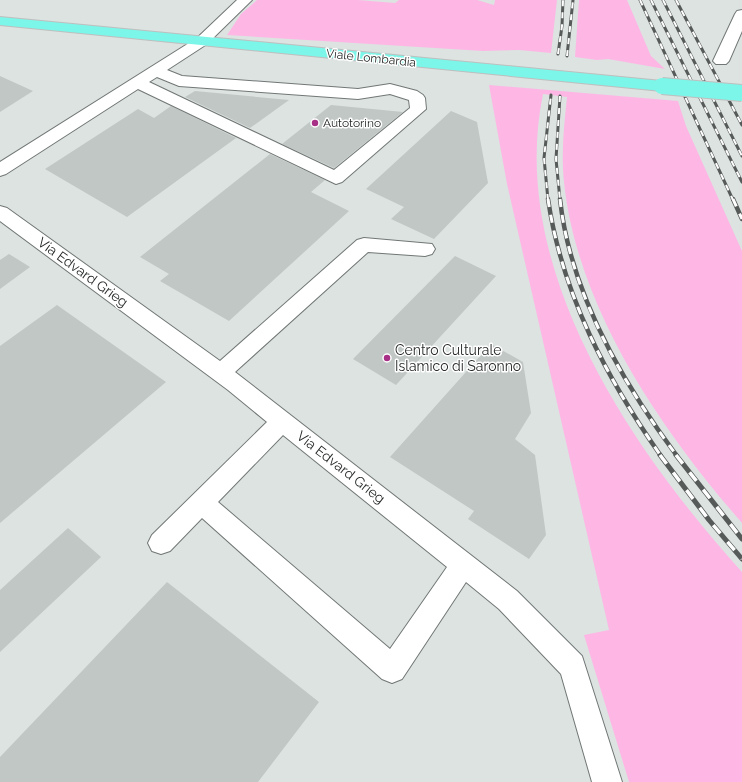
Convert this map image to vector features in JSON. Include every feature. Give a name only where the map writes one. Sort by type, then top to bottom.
[{"type":"main road","name":"Viale Lombardia","points":[[0,21],[742,93]]},
{"type":"street","points":[[0,170],[202,41],[245,0]]},
{"type":"street","points":[[721,61],[742,14]]},
{"type":"street","points":[[138,83],[336,178],[418,109],[417,98],[402,91],[390,90],[358,94],[178,81],[156,71]]},
{"type":"street","name":"Via Edvard Grieg","points":[[0,212],[282,420],[508,600],[572,666],[607,782]]},
{"type":"street","points":[[220,373],[364,245],[426,249]]},
{"type":"street","points":[[161,543],[240,465],[282,420]]},
{"type":"street","points":[[201,502],[392,669],[463,564]]},
{"type":"shaded area","points":[[257,0],[358,0],[395,3],[399,0],[477,0],[494,5],[495,0],[557,0],[551,53],[519,50],[483,51],[227,35],[241,14]]},
{"type":"shaded area","points":[[579,0],[627,0],[651,56],[665,69],[608,59],[597,60],[575,57]]},
{"type":"shaded area","points":[[489,85],[678,101],[686,126],[742,251],[742,523],[682,448],[654,407],[628,365],[605,321],[586,275],[572,229],[564,182],[563,150],[567,97],[543,94],[537,159],[543,225],[561,289],[587,352],[621,413],[659,470],[700,523],[742,572],[742,782],[629,782],[584,635],[609,630],[507,184]]},
{"type":"building","points":[[0,76],[33,91],[0,112]]},
{"type":"building","points":[[195,91],[289,100],[250,128],[185,97]]},
{"type":"building","points":[[331,105],[403,112],[334,168],[282,144]]},
{"type":"building","points":[[171,106],[236,138],[127,217],[45,169],[138,109],[154,118]]},
{"type":"building","points":[[451,111],[477,122],[488,183],[434,239],[391,219],[404,207],[366,189]]},
{"type":"building","points":[[270,154],[325,180],[311,192],[349,211],[229,321],[160,281],[169,274],[140,257]]},
{"type":"building","points":[[9,254],[30,267],[0,289],[0,260]]},
{"type":"building","points":[[455,256],[496,276],[396,385],[353,359]]},
{"type":"building","points":[[57,305],[166,382],[0,523],[0,346]]},
{"type":"building","points":[[491,344],[523,362],[531,413],[515,439],[535,455],[546,535],[529,559],[468,519],[474,511],[390,457]]},
{"type":"building","points":[[68,528],[101,557],[0,652],[0,590]]},
{"type":"building","points":[[167,582],[319,702],[258,782],[0,782],[0,757]]},
{"type":"railway","points":[[558,54],[562,26],[563,0]]},
{"type":"railway","points":[[567,56],[573,0]]},
{"type":"railway","points":[[640,0],[733,200]]},
{"type":"railway","points":[[651,0],[742,182]]},
{"type":"railway","points":[[663,0],[742,156]]},
{"type":"railway","points":[[676,0],[742,125]]},
{"type":"railway","points":[[548,200],[544,158],[551,95]]},
{"type":"railway","points":[[560,96],[556,159],[560,200]]},
{"type":"railway","points":[[548,199],[564,268],[576,302],[590,334],[605,366],[623,397],[661,456]]},
{"type":"railway","points":[[560,199],[566,234],[575,268],[587,302],[602,335],[618,367],[637,398],[677,456]]},
{"type":"railway","points":[[733,199],[742,219]]},
{"type":"railway","points":[[660,455],[709,520],[742,559]]},
{"type":"railway","points":[[676,455],[742,539]]},
{"type":"place","name":"Autotorino","points":[[315,123]]},
{"type":"place","name":"Centro Culturale Islamico di Saronno","points":[[387,358]]}]
